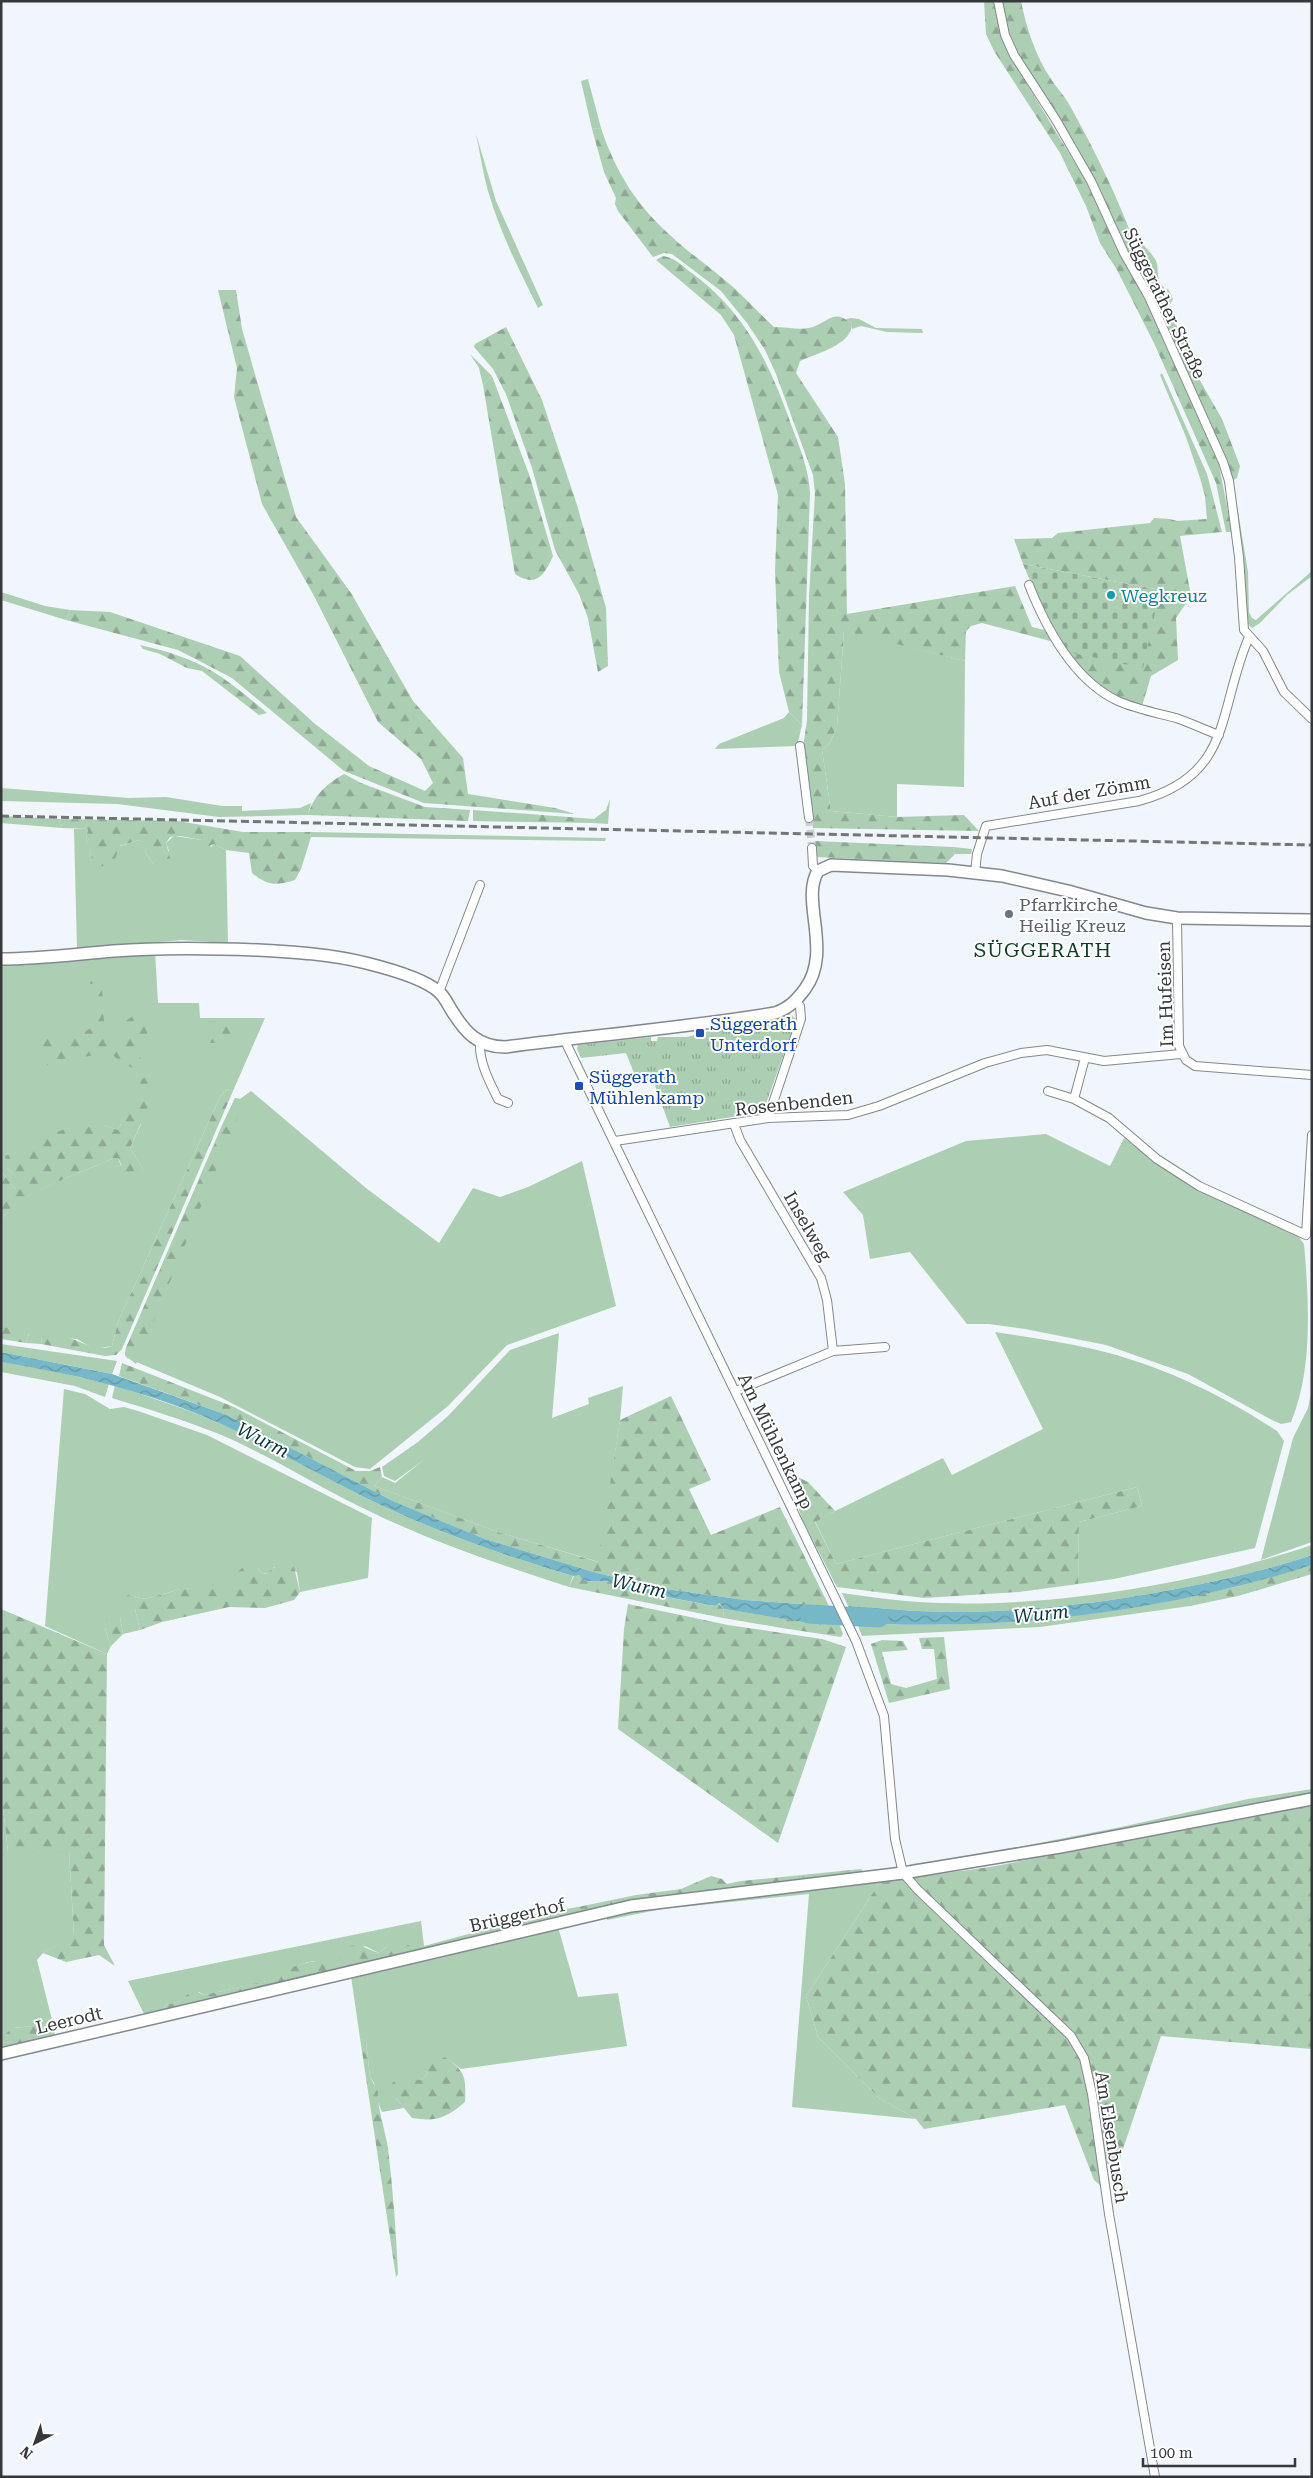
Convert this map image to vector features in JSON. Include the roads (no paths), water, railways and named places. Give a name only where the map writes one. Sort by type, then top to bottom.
[{"type":"main road","points":[[1,959],[44,958],[113,951],[194,947],[296,952],[343,958],[369,964],[419,981],[439,992],[467,1033],[480,1042],[494,1047],[505,1047],[687,1026],[775,1013],[786,1009],[796,1001],[810,982],[815,969],[816,939],[813,886],[818,871],[831,865],[1002,876],[1176,918],[1312,920]]},
{"type":"main road","name":"Brüggerhof","points":[[144,2020],[631,1906],[903,1873],[1060,1847],[1312,1798]]},
{"type":"main road","name":"Leerodt","points":[[1,2054],[144,2020]]},
{"type":"street","name":"Süggerather Straße","points":[[998,1],[1005,35],[1014,55],[1056,120],[1090,181],[1124,253],[1149,297],[1223,462],[1229,481],[1239,557],[1243,604],[1242,620],[1249,637]]},
{"type":"street","points":[[1029,584],[1050,632],[1079,670],[1097,688],[1118,701],[1178,719],[1219,735]]},
{"type":"street","points":[[1249,637],[1263,651],[1284,692],[1312,719]]},
{"type":"street","name":"Auf der Zömm","points":[[976,873],[977,854],[986,826],[1139,801],[1163,794],[1187,780],[1202,766],[1213,750],[1242,654],[1249,637]]},
{"type":"street","points":[[800,746],[809,818]]},
{"type":"street","points":[[812,848],[814,866],[818,871]]},
{"type":"street","points":[[439,992],[472,912],[480,885]]},
{"type":"street","name":"Im Hufeisen","points":[[1176,918],[1179,1046],[1181,1054],[1195,1066],[1312,1076]]},
{"type":"street","points":[[768,1118],[801,1019],[800,1006],[796,1001]]},
{"type":"street","name":"Am Mühlenkamp","points":[[564,1039],[848,1626],[884,1716],[895,1839],[903,1873]]},
{"type":"street","points":[[480,1042],[480,1052],[487,1077],[498,1099],[508,1103]]},
{"type":"street","name":"Rosenbenden","points":[[615,1142],[768,1118],[848,1115],[879,1106],[985,1063],[1021,1053],[1047,1050],[1104,1061],[1181,1054]]},
{"type":"street","points":[[1074,1099],[1085,1058]]},
{"type":"street","points":[[1048,1091],[1074,1099],[1109,1118],[1157,1159],[1199,1186],[1306,1235],[1312,1135]]},
{"type":"street","name":"Inselweg","points":[[734,1124],[740,1140],[821,1278],[827,1300],[833,1351]]},
{"type":"street","points":[[736,1392],[833,1351],[885,1347]]},
{"type":"street","name":"Am Elsenbusch","points":[[903,1873],[918,1890],[1071,2036],[1084,2058],[1092,2094],[1109,2214],[1155,2477]]},
{"type":"water","points":[[1,1352],[112,1374],[227,1415],[393,1501],[485,1539],[597,1573],[666,1589],[745,1600],[829,1606],[838,1621],[827,1620],[821,1625],[724,1609],[719,1603],[715,1606],[618,1588],[608,1581],[585,1581],[579,1575],[573,1576],[467,1541],[389,1509],[246,1436],[180,1407],[105,1384],[53,1371],[1,1362]]},
{"type":"water","points":[[1312,1555],[1312,1565],[1257,1581],[1201,1595],[1087,1615],[1030,1621],[972,1624],[914,1625],[857,1623],[848,1606],[950,1612],[1054,1607],[1157,1593],[1257,1571]]},
{"type":"waterway","name":"Wurm","points":[[809,1614],[879,1618]]},
{"type":"tunnel","points":[[809,818],[812,848]]},
{"type":"railway","points":[[1,816],[1312,845]]},
{"type":"place","name":"Wegkreuz","points":[[1111,595]]},
{"type":"place","name":"Pfarrkirche Heilig Kreuz","points":[[1009,914]]},
{"type":"place","name":"Süggerath Unterdorf","points":[[700,1033]]},
{"type":"place","name":"Süggerath Mühlenkamp","points":[[579,1086]]},
{"type":"district","name":"SÜGGERATH","points":[[1043,950]]}]
